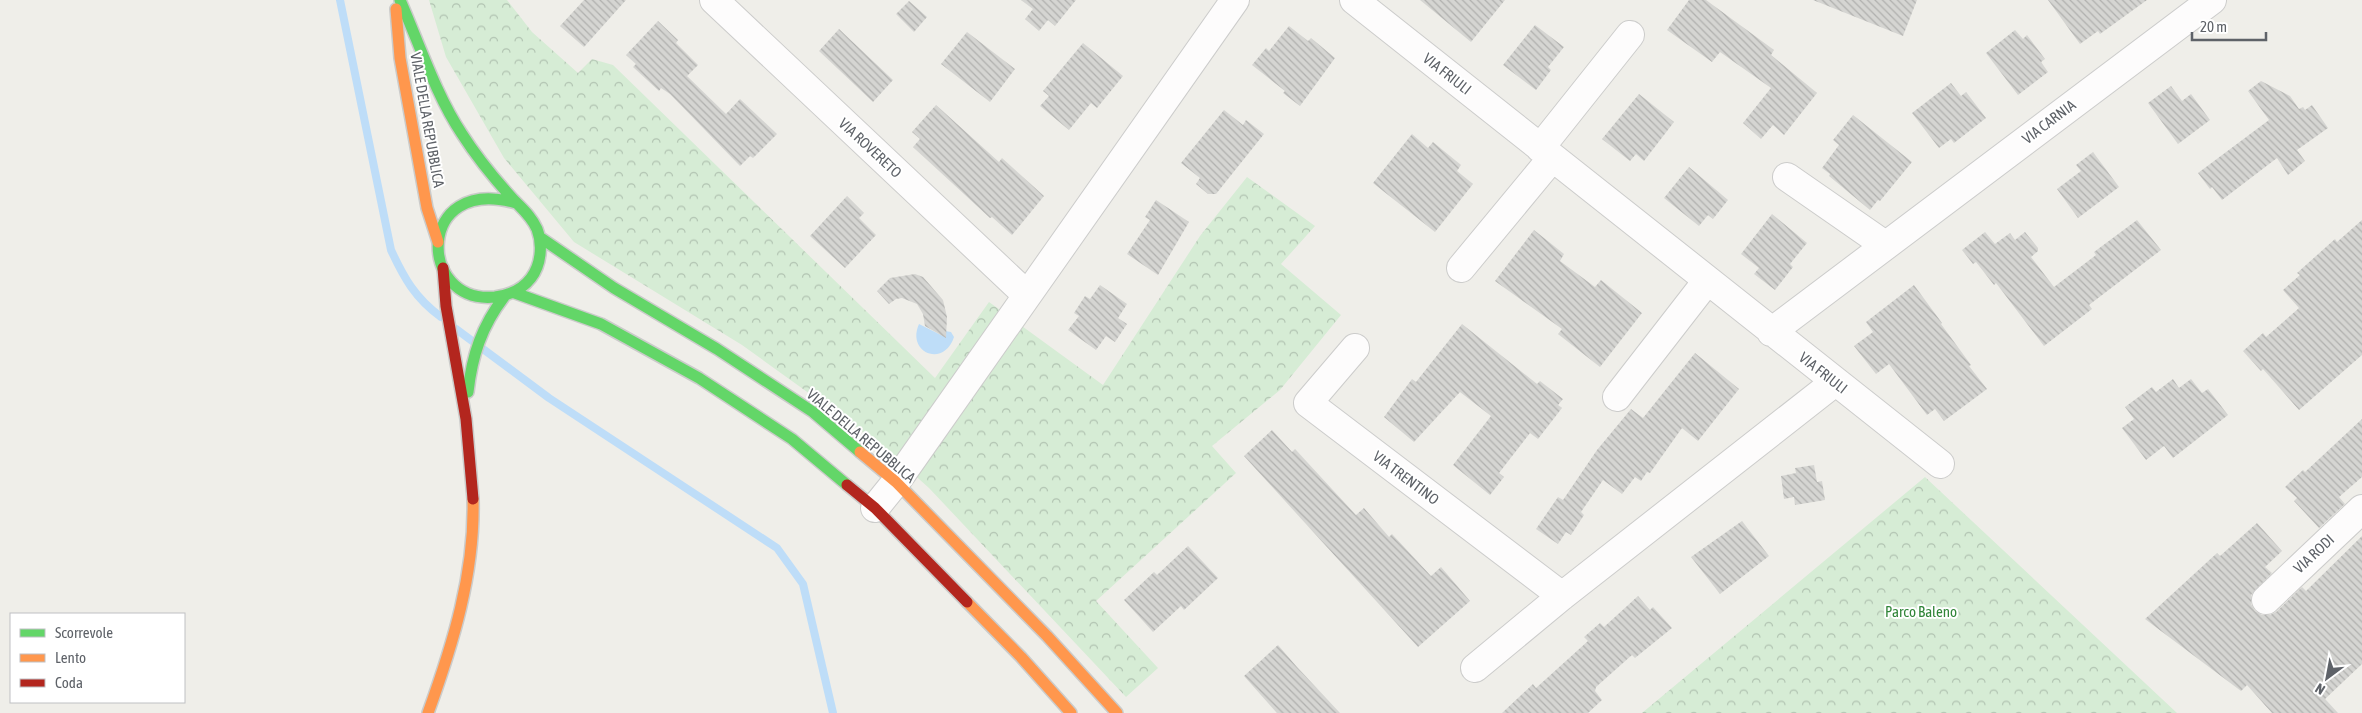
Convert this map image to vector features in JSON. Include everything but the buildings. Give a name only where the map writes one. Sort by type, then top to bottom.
[{"type":"street","name":"VIALE DELLA REPUBBLICA","points":[[395,0],[400,58],[427,208],[438,242],[439,256],[443,268],[451,281],[462,291],[475,296],[489,299],[509,295],[601,324],[699,378],[792,439],[875,508],[1020,657],[1071,713]]},
{"type":"street","name":"VIALE DELLA REPUBBLICA","points":[[400,0],[456,124],[476,155],[536,224],[540,238],[541,254],[537,270],[528,283],[509,295],[492,312],[478,337],[470,363],[466,416]]},
{"type":"street","name":"VIA ROVERETO","points":[[714,0],[1027,295]]},
{"type":"street","points":[[875,508],[896,482],[1235,0]]},
{"type":"street","name":"VIA FRIULI","points":[[1354,0],[1940,464]]},
{"type":"street","name":"VIA CARNIA","points":[[1771,332],[1885,244],[2212,0]]},
{"type":"street","points":[[1461,268],[1630,35]]},
{"type":"street","points":[[1787,178],[1885,244]]},
{"type":"street","points":[[438,242],[443,226],[452,212],[466,202],[483,196],[500,197],[516,203]]},
{"type":"street","name":"VIALE DELLA REPUBBLICA","points":[[540,238],[614,288],[717,350],[812,412],[896,482],[1047,636],[1117,713]]},
{"type":"street","name":"VIALE DELLA REPUBBLICA","points":[[428,713],[448,658],[470,561],[473,488],[466,416],[446,318],[443,268]]},
{"type":"street","points":[[1617,397],[1707,281]]},
{"type":"street","name":"VIA TRENTINO","points":[[1355,348],[1308,404],[1562,596]]},
{"type":"street","points":[[1475,668],[1562,596],[1835,382]]},
{"type":"street","name":"VIA RODI","points":[[2266,600],[2362,509]]},
{"type":"green space","points":[[429,0],[507,0],[532,32],[578,73],[592,59],[613,65],[935,378],[989,302],[1103,385],[1200,236],[1247,177],[1315,226],[1281,264],[1341,315],[1280,390],[1212,446],[1236,473],[1096,601],[1158,668],[1126,697],[929,488],[881,445],[742,345],[574,242],[504,158],[446,57]]},
{"type":"green space","name":"Parco Baleno","points":[[1925,477],[2177,713],[1642,713]]},
{"type":"water","points":[[919,324],[943,336],[945,331],[951,332],[954,337],[949,347],[935,354],[928,353],[922,349],[916,334]]},
{"type":"waterway","points":[[340,0],[391,250],[411,287],[441,317]]},
{"type":"waterway","points":[[456,329],[549,398],[777,548],[803,584],[833,713]]},
{"type":"traffic: fast","points":[[400,0],[436,86],[453,119],[485,166],[532,220],[539,235],[539,261],[534,273],[524,286],[506,295],[495,297],[469,294],[451,282],[441,263],[438,242],[444,222],[459,207],[483,199],[516,203]]},
{"type":"traffic: fast","points":[[541,238],[614,288],[717,349],[813,412],[860,452]]},
{"type":"traffic: fast","points":[[515,293],[601,324],[699,378],[792,439],[847,485]]},
{"type":"traffic: fast","points":[[468,392],[472,366],[479,342],[496,308],[504,297]]},
{"type":"traffic: slow","points":[[396,9],[400,58],[427,208],[438,242]]},
{"type":"traffic: slow","points":[[860,452],[896,482],[1047,636],[1117,713]]},
{"type":"traffic: slow","points":[[428,713],[446,661],[461,608],[473,527],[473,499]]},
{"type":"traffic: slow","points":[[967,602],[1021,657],[1071,713]]},
{"type":"traffic: jam","points":[[443,268],[446,306],[466,419],[473,499]]},
{"type":"traffic: jam","points":[[847,485],[875,508],[967,602]]}]
